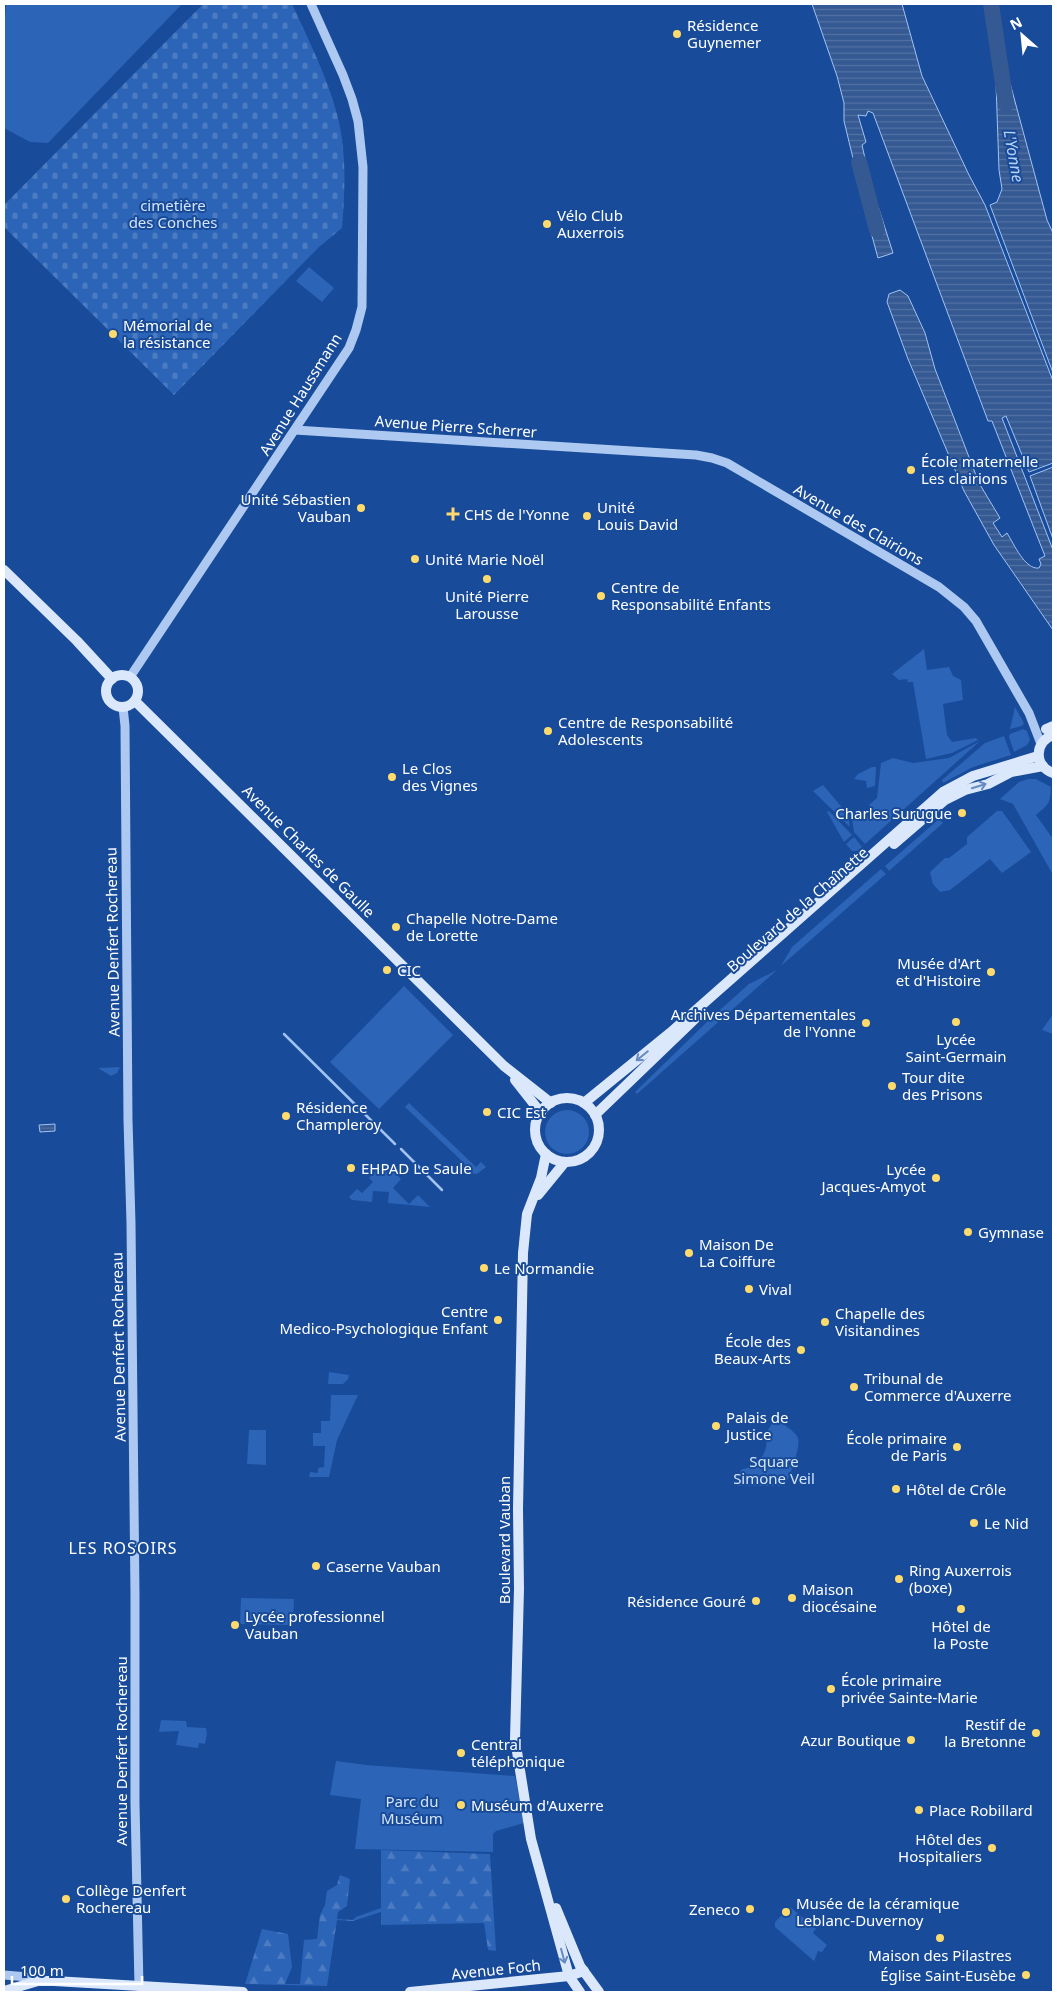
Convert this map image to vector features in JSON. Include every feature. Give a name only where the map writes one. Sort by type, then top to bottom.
[{"type":"main road","points":[[4,570],[77,641],[112,679]]},
{"type":"main road","points":[[119,676],[130,677],[137,685],[138,696],[135,701],[123,707],[114,704],[108,697],[107,687],[112,679],[119,676]]},
{"type":"main road","name":"Avenue Charles de Gaulle","points":[[135,701],[504,1066],[551,1103]]},
{"type":"main road","points":[[1051,731],[1041,744],[1038,756],[1043,766],[1053,773]]},
{"type":"main road","points":[[584,1103],[670,1033],[943,792],[973,776],[1038,756]]},
{"type":"main road","name":"Boulevard de la Chaînette","points":[[596,1115],[752,967],[946,800],[960,792],[988,784],[1010,772],[1043,766]]},
{"type":"main road","name":"Avenue Charles de Gaulle","points":[[504,1066],[541,1113]]},
{"type":"main road","points":[[569,1098],[584,1103],[596,1115],[599,1132],[596,1145],[584,1157],[575,1161],[565,1162],[546,1154],[537,1139],[536,1130],[541,1113],[551,1103],[569,1098]]},
{"type":"main road","name":"Boulevard Vauban","points":[[546,1154],[541,1178],[525,1223],[521,1292],[519,1584],[515,1739],[531,1839],[569,1976],[580,1992]]},
{"type":"main road","name":"Boulevard Vauban","points":[[531,1203],[565,1162]]},
{"type":"main road","name":"Boulevard Vauban","points":[[542,1875],[576,1956],[599,1992]]},
{"type":"main road","name":"Avenue Foch","points":[[410,1992],[569,1976],[584,1971]]},
{"type":"main road","points":[[4,1991],[38,1981],[243,1992]]},
{"type":"street","name":"Avenue Haussmann","points":[[130,677],[295,430],[348,348],[356,330],[362,307],[363,167],[358,122],[343,75],[311,4]]},
{"type":"street","name":"Avenue Pierre Scherrer","points":[[295,430],[616,450]]},
{"type":"street","name":"Avenue des Clairions","points":[[616,450],[696,455],[712,458],[727,464],[939,587],[976,621],[1029,713],[1041,744]]},
{"type":"street","name":"Avenue Denfert Rochereau","points":[[123,707],[125,726],[128,1120],[135,1595],[135,1804],[139,1986]]},
{"type":"street","name":"Avenue des Clairions","points":[[1029,713],[1051,731]]},
{"type":"street","points":[[4,1975],[28,1977],[38,1981]]},
{"type":"green space","points":[[6,4],[182,4],[48,143],[30,142],[4,128],[4,34]]},
{"type":"green space","name":"cimetière des Conches","points":[[203,4],[292,4],[323,72],[337,114],[344,157],[342,228],[319,247],[174,395],[4,227],[4,205]]},
{"type":"green space","points":[[309,267],[334,288],[322,302],[296,281]]},
{"type":"green space","points":[[924,649],[927,670],[949,667],[953,676],[961,680],[963,700],[943,704],[947,735],[952,742],[976,738],[978,740],[952,753],[926,759],[913,682],[908,682],[907,679],[899,680],[892,674]]},
{"type":"green space","points":[[1015,707],[1024,723],[1022,726],[1010,729]]},
{"type":"green space","points":[[1023,729],[1027,731],[1030,740],[1027,745],[1014,752],[1009,737],[1010,734]]},
{"type":"green space","points":[[1004,736],[1011,755],[973,767],[943,783],[942,780],[985,743]]},
{"type":"green space","points":[[980,741],[865,844],[854,832],[852,819],[871,816],[869,805],[877,798],[881,763],[893,758],[913,763],[949,758]]},
{"type":"green space","points":[[876,767],[875,786],[867,788],[866,781],[854,779],[858,774]]},
{"type":"green space","points":[[1036,779],[1051,787],[1048,803],[1036,815],[1053,839],[1053,875],[1013,804],[1000,799],[1019,782]]},
{"type":"green space","points":[[823,785],[845,811],[850,827],[813,791]]},
{"type":"green space","points":[[829,811],[852,835],[844,842],[827,812]]},
{"type":"green space","points":[[997,811],[1002,811],[1031,852],[1002,873],[990,859],[950,890],[940,892],[933,884],[930,872],[945,858],[949,858],[967,844],[967,837]]},
{"type":"green space","points":[[939,819],[943,823],[889,871],[885,866]]},
{"type":"green space","points":[[854,837],[862,847],[857,851],[852,851],[846,844]]},
{"type":"green space","points":[[881,869],[886,874],[781,966],[792,947]]},
{"type":"green space","points":[[777,970],[637,1094],[635,1092],[749,984]]},
{"type":"green space","points":[[404,986],[453,1035],[379,1109],[330,1062]]},
{"type":"green space","points":[[1053,1014],[1053,1034],[1042,1030]]},
{"type":"green space","points":[[120,1067],[117,1073],[111,1076],[98,1068]]},
{"type":"green space","points":[[409,1103],[476,1167],[481,1162],[486,1167],[477,1174],[470,1173],[467,1176],[460,1169],[465,1164],[405,1107]]},
{"type":"green space","points":[[567,1110],[579,1114],[585,1120],[589,1132],[585,1144],[579,1150],[567,1154],[555,1150],[549,1144],[545,1132],[549,1120],[555,1114]]},
{"type":"green space","points":[[384,1162],[401,1179],[393,1188],[409,1204],[418,1195],[430,1207],[388,1203],[389,1192],[373,1191],[372,1202],[352,1200],[349,1197],[357,1189],[362,1193],[373,1182],[369,1178]]},
{"type":"green space","points":[[329,1372],[349,1375],[348,1379],[343,1384],[328,1384]]},
{"type":"green space","points":[[331,1395],[358,1395],[337,1440],[329,1477],[309,1477],[310,1472],[318,1473],[318,1468],[324,1467],[325,1446],[313,1446],[313,1433],[321,1433],[321,1421],[330,1421]]},
{"type":"green space","name":"Square Simone Veil","points":[[778,1420],[797,1436],[798,1440],[795,1461],[785,1486],[736,1486],[734,1481],[742,1469],[753,1465],[762,1457],[766,1446],[765,1434],[774,1421]]},
{"type":"green space","points":[[249,1430],[266,1430],[266,1465],[247,1464]]},
{"type":"green space","points":[[241,1598],[294,1599],[293,1625],[240,1624]]},
{"type":"green space","points":[[161,1720],[186,1721],[187,1727],[206,1728],[205,1744],[199,1743],[198,1748],[176,1745],[179,1731],[159,1732]]},
{"type":"green space","name":"Parc du Muséum","points":[[336,1761],[515,1776],[524,1823],[496,1831],[493,1834],[493,1852],[355,1849],[361,1799],[330,1795]]},
{"type":"green space","points":[[381,1850],[490,1854],[496,1951],[488,1950],[484,1923],[381,1925],[381,1912],[353,1921],[337,1920],[327,1986],[245,1984],[262,1929],[288,1934],[292,1967],[285,1984],[300,1984],[304,1940],[317,1939],[320,1915],[325,1905],[327,1891],[337,1885],[340,1875],[350,1879],[347,1906],[338,1912],[337,1919],[353,1920],[356,1917],[381,1908]]},
{"type":"green space","points":[[790,1907],[816,1928],[813,1933],[827,1945],[822,1952],[818,1951],[814,1961],[775,1927],[775,1922]]},
{"type":"water","points":[[812,4],[902,4],[922,76],[985,205],[1053,381],[1053,463],[1029,472],[1006,416],[1002,418],[1053,550],[1053,630],[994,545],[964,491],[908,359],[887,302],[889,294],[900,290],[908,296],[925,333],[935,369],[979,483],[1000,518],[993,523],[1002,537],[1007,533],[1029,565],[1039,568],[1041,564],[1039,559],[1045,556],[992,421],[988,421],[873,113],[868,111],[866,116],[858,115],[866,142],[862,145],[870,181],[859,183],[844,121],[844,103],[837,76]]},
{"type":"water","points":[[996,83],[1010,83],[1047,220],[1053,233],[1053,373],[990,205],[997,202],[1002,189],[999,170]]},
{"type":"water","points":[[878,206],[893,253],[878,258],[865,210]]},
{"type":"water","points":[[1053,467],[1053,539],[1030,476]]},
{"type":"water","points":[[55,1124],[55,1131],[40,1132],[39,1125]]},
{"type":"waterway","name":"L'Yonne","points":[[991,4],[1006,104]]},
{"type":"waterway","points":[[859,162],[877,230]]},
{"type":"waterway","points":[[284,1034],[395,1144]]},
{"type":"waterway","points":[[401,1149],[442,1190]]},
{"type":"place","name":"Résidence Guynemer","points":[[677,34]]},
{"type":"place","name":"Vélo Club Auxerrois","points":[[547,224]]},
{"type":"place","name":"Mémorial de la résistance","points":[[113,334]]},
{"type":"place","name":"École maternelle Les clairions","points":[[911,470]]},
{"type":"place","name":"Unité Sébastien Vauban","points":[[361,508]]},
{"type":"place","name":"CHS de l'Yonne","points":[[453,514]]},
{"type":"place","name":"Unité Louis David","points":[[587,516]]},
{"type":"place","name":"Unité Marie Noël","points":[[415,559]]},
{"type":"place","name":"Unité Pierre Larousse","points":[[487,579]]},
{"type":"place","name":"Centre de Responsabilité Enfants","points":[[601,596]]},
{"type":"place","name":"Centre de Responsabilité Adolescents","points":[[548,731]]},
{"type":"place","name":"Le Clos des Vignes","points":[[392,777]]},
{"type":"place","name":"Charles Surugue","points":[[962,813]]},
{"type":"place","name":"Chapelle Notre-Dame de Lorette","points":[[396,927]]},
{"type":"place","name":"CIC","points":[[387,970]]},
{"type":"place","name":"Musée d'Art et d'Histoire","points":[[991,972]]},
{"type":"place","name":"Lycée Saint-Germain","points":[[956,1022]]},
{"type":"place","name":"Archives Départementales de l'Yonne","points":[[866,1023]]},
{"type":"place","name":"Tour dite des Prisons","points":[[892,1086]]},
{"type":"place","name":"CIC Est","points":[[487,1112]]},
{"type":"place","name":"Résidence Champleroy","points":[[286,1116]]},
{"type":"place","name":"EHPAD Le Saule","points":[[351,1168]]},
{"type":"place","name":"Lycée Jacques-Amyot","points":[[936,1178]]},
{"type":"place","name":"Gymnase","points":[[968,1232]]},
{"type":"place","name":"Maison De La Coiffure","points":[[689,1253]]},
{"type":"place","name":"Le Normandie","points":[[484,1268]]},
{"type":"place","name":"Vival","points":[[749,1289]]},
{"type":"place","name":"Centre Medico-Psychologique Enfant","points":[[498,1320]]},
{"type":"place","name":"Chapelle des Visitandines","points":[[825,1322]]},
{"type":"place","name":"École des Beaux-Arts","points":[[801,1350]]},
{"type":"place","name":"Tribunal de Commerce d'Auxerre","points":[[854,1387]]},
{"type":"place","name":"Palais de Justice","points":[[716,1426]]},
{"type":"place","name":"École primaire de Paris","points":[[957,1447]]},
{"type":"place","name":"Hôtel de Crôle","points":[[896,1489]]},
{"type":"place","name":"Le Nid","points":[[974,1523]]},
{"type":"place","name":"Caserne Vauban","points":[[316,1566]]},
{"type":"place","name":"Ring Auxerrois (boxe)","points":[[899,1579]]},
{"type":"place","name":"Maison diocésaine","points":[[792,1598]]},
{"type":"place","name":"Résidence Gouré","points":[[756,1601]]},
{"type":"place","name":"Hôtel de la Poste","points":[[961,1609]]},
{"type":"place","name":"Lycée professionnel Vauban","points":[[235,1625]]},
{"type":"place","name":"École primaire privée Sainte-Marie","points":[[831,1689]]},
{"type":"place","name":"Restif de la Bretonne","points":[[1036,1733]]},
{"type":"place","name":"Azur Boutique","points":[[911,1740]]},
{"type":"place","name":"Central téléphonique","points":[[461,1753]]},
{"type":"place","name":"Muséum d'Auxerre","points":[[461,1805]]},
{"type":"place","name":"Place Robillard","points":[[919,1810]]},
{"type":"place","name":"Hôtel des Hospitaliers","points":[[992,1848]]},
{"type":"place","name":"Collège Denfert Rochereau","points":[[66,1899]]},
{"type":"place","name":"Zeneco","points":[[750,1909]]},
{"type":"place","name":"Musée de la céramique Leblanc-Duvernoy","points":[[786,1912]]},
{"type":"place","name":"Maison des Pilastres","points":[[940,1938]]},
{"type":"place","name":"Église Saint-Eusèbe","points":[[1026,1975]]},
{"type":"district","name":"LES ROSOIRS","points":[[123,1548]]}]
